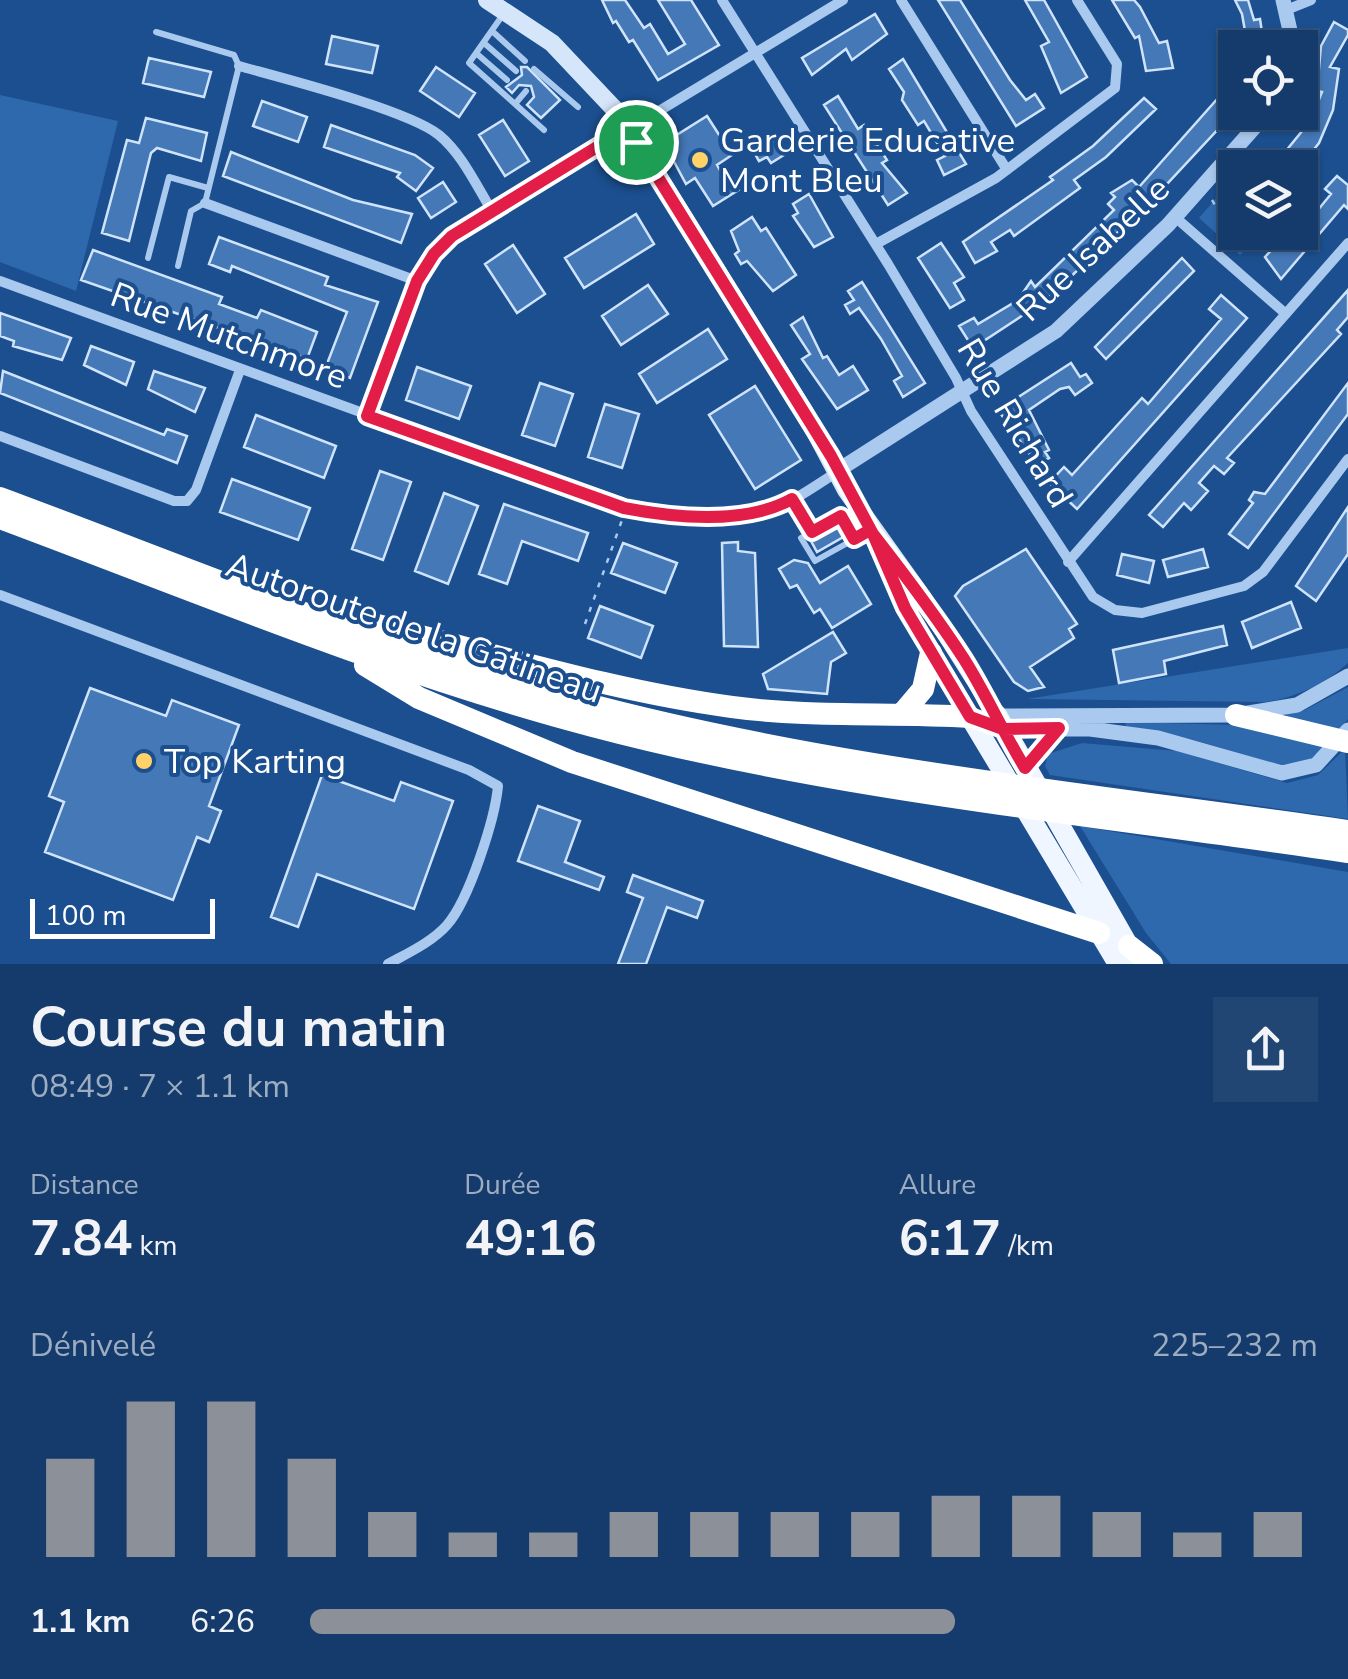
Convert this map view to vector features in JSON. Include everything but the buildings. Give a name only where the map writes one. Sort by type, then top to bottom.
[{"type":"highway","name":"Autoroute de la Gatineau","points":[[0,498],[426,656],[580,702],[742,740],[1348,830]]},
{"type":"highway","name":"Autoroute de la Gatineau","points":[[0,518],[476,693],[606,729],[751,762],[1348,852]]},
{"type":"highway","points":[[261,596],[569,674],[700,702],[788,714],[970,717]]},
{"type":"highway","points":[[324,639],[419,698],[562,759],[1099,933]]},
{"type":"highway","points":[[901,715],[923,689],[931,652]]},
{"type":"highway","points":[[1236,715],[1346,737]]},
{"type":"highway","points":[[1128,958],[1152,964]]},
{"type":"main road","points":[[487,0],[580,69],[628,128],[838,471],[849,512],[923,598],[1000,722],[1128,958]]},
{"type":"main road","points":[[866,534],[905,608],[1099,933],[1128,958]]},
{"type":"street","name":"Rue Richard","points":[[722,0],[1092,597],[1131,613],[1244,586],[1263,572],[1348,459]]},
{"type":"street","points":[[367,416],[417,281],[446,242],[843,0]]},
{"type":"street","points":[[901,0],[1007,170]]},
{"type":"street","points":[[876,244],[1007,170],[1108,95],[1118,80],[1117,64],[1077,0]]},
{"type":"street","points":[[1290,30],[1284,5],[1311,0]]},
{"type":"street","points":[[240,66],[366,105],[436,132],[454,150],[492,211]]},
{"type":"street","name":"Rue Isabelle","points":[[838,471],[1056,331],[1176,217],[1252,130]]},
{"type":"street","points":[[204,203],[417,281]]},
{"type":"street","points":[[1176,217],[1286,314]]},
{"type":"street","points":[[1068,562],[1348,243]]},
{"type":"street","name":"Rue Mutchmore","points":[[0,281],[624,508],[658,514],[745,514],[792,499],[838,471]]},
{"type":"street","points":[[0,436],[174,501],[187,500],[196,490],[240,370]]},
{"type":"street","points":[[0,595],[469,770],[498,786],[494,814],[453,916],[430,939],[388,964]]},
{"type":"street","points":[[1000,722],[1236,715],[1297,705],[1348,676]]},
{"type":"street","points":[[970,717],[1158,738],[1282,774],[1316,765],[1346,737]]},
{"type":"street","points":[[1025,768],[1059,728]]},
{"type":"lane","points":[[506,11],[469,63],[544,130]]},
{"type":"lane","points":[[156,32],[234,55],[240,66],[204,203],[192,212],[178,266]]},
{"type":"lane","points":[[492,32],[525,61]]},
{"type":"lane","points":[[484,43],[516,71]]},
{"type":"lane","points":[[476,53],[507,80]]},
{"type":"lane","points":[[538,74],[578,107]]},
{"type":"lane","points":[[514,104],[522,91]]},
{"type":"lane","points":[[148,258],[168,178],[208,188]]},
{"type":"lane","points":[[792,499],[814,533]]},
{"type":"lane","points":[[849,512],[831,525],[800,538],[815,561],[841,543],[866,534]]},
{"type":"path","points":[[1212,200],[1218,210]]},
{"type":"path","points":[[584,624],[622,520]]},
{"type":"shaded area","points":[[0,95],[118,121],[76,291],[0,262]]},
{"type":"shaded area","points":[[1218,196],[1218,235],[1199,218]]},
{"type":"shaded area","points":[[1348,648],[1348,663],[1330,677],[1300,693],[1266,702],[1027,699]]},
{"type":"shaded area","points":[[1348,687],[1348,719],[1338,732],[1285,720],[1286,714],[1305,710]]},
{"type":"shaded area","points":[[1126,722],[1237,725],[1328,742],[1320,755],[1290,768],[1194,740],[1125,727]]},
{"type":"shaded area","points":[[1082,743],[1177,751],[1287,783],[1318,775],[1345,749],[1348,819],[1050,775],[1045,766],[1048,754]]},
{"type":"shaded area","points":[[1080,826],[1348,872],[1348,964],[1171,964],[1146,933]]},
{"type":"place","name":"Garderie Educative Mont Bleu","points":[[700,160]]},
{"type":"place","name":"Top Karting","points":[[144,761]]},
{"type":"route","points":[[636,142],[628,128],[443,245],[417,281],[367,416],[624,508],[658,514],[745,514],[765,511],[792,499],[812,532],[841,516],[854,539],[870,530],[923,598],[964,660],[991,705],[996,716],[1003,729],[1010,742],[1025,768],[1059,728],[1003,729],[970,717],[905,608],[873,534],[870,530],[846,490],[831,456],[636,142]]}]
